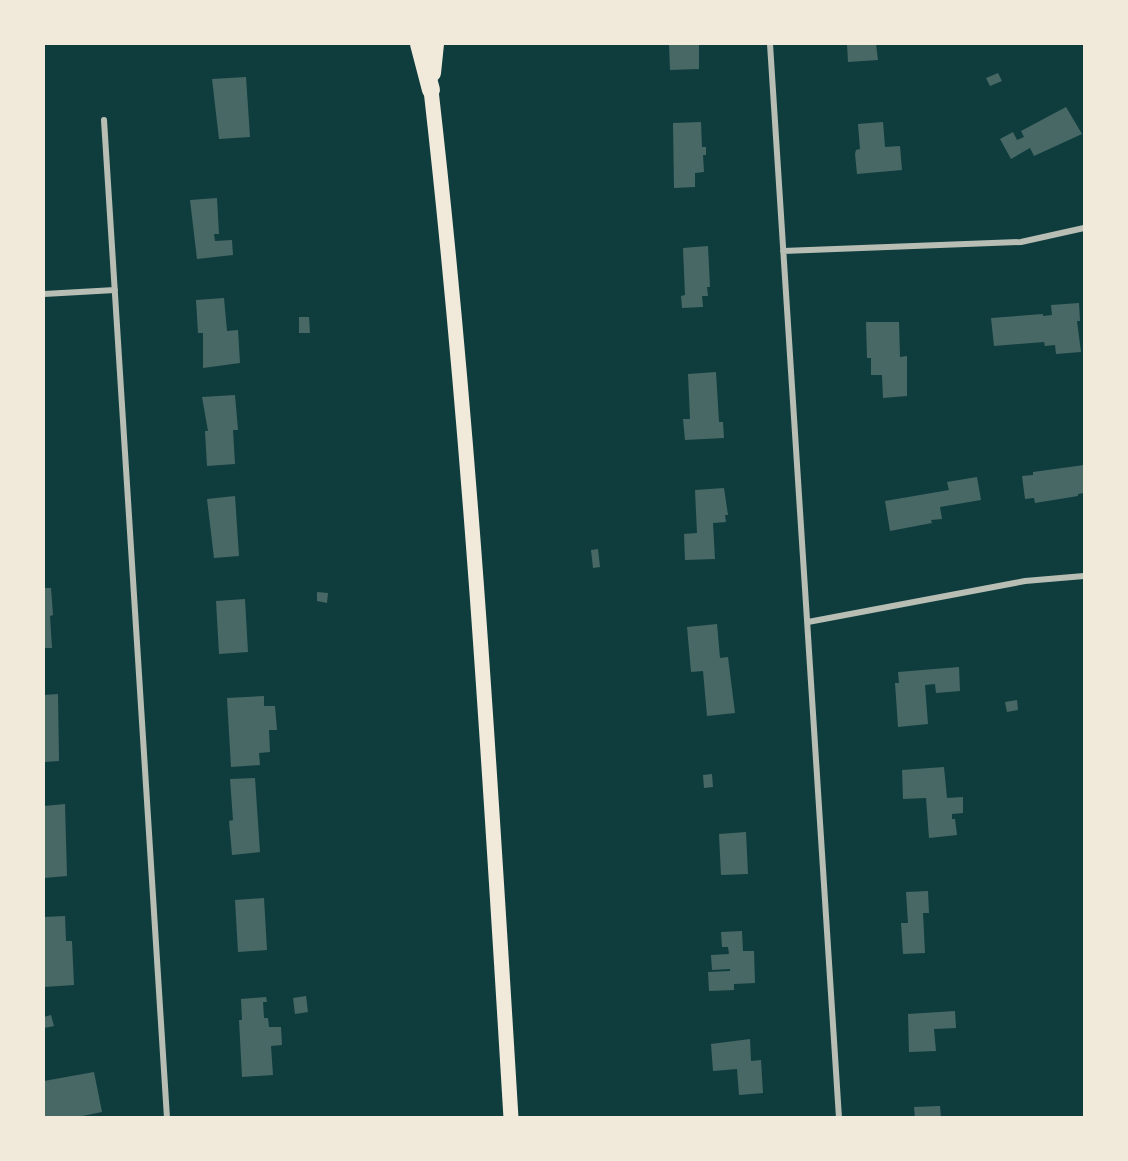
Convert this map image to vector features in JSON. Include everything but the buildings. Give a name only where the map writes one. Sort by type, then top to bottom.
[{"type":"highway","points":[[419,44],[431,90]]},
{"type":"highway","points":[[431,90],[435,44]]},
{"type":"main road","points":[[431,90],[453,290],[476,558],[511,1118]]},
{"type":"street","points":[[770,44],[839,1118]]},
{"type":"street","points":[[104,120],[167,1118]]},
{"type":"street","points":[[783,251],[1021,242],[1084,228]]},
{"type":"street","points":[[44,294],[115,290]]},
{"type":"street","points":[[808,622],[1025,581],[1084,576]]}]
